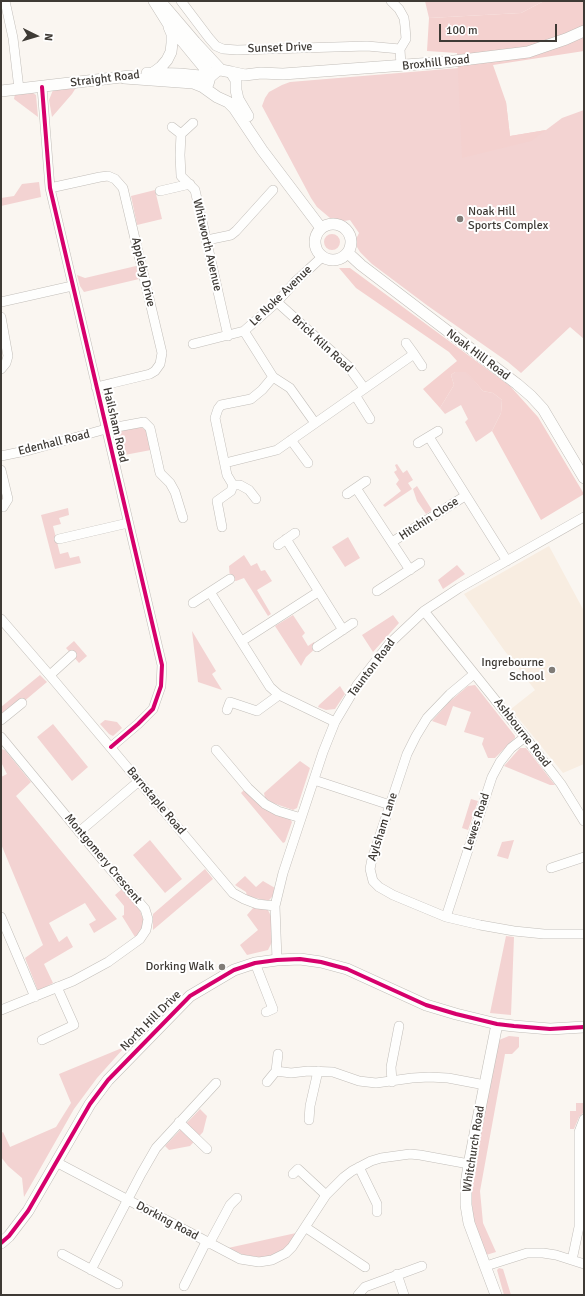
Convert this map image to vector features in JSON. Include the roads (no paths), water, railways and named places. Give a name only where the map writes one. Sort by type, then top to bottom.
[{"type":"street","points":[[5,1],[14,38],[19,88]]},
{"type":"street","points":[[154,1],[169,25],[210,76]]},
{"type":"street","points":[[160,1],[195,42],[236,80],[238,99],[266,146],[273,162]]},
{"type":"street","name":"Sunset Drive","points":[[181,1],[209,38],[216,46],[223,49],[237,50],[367,46],[400,49]]},
{"type":"street","points":[[391,1],[399,9],[404,18],[406,39],[400,49],[401,66]]},
{"type":"street","points":[[153,73],[167,60],[171,52],[172,34],[169,25]]},
{"type":"street","name":"Broxhill Road","points":[[226,71],[245,75],[261,73],[283,74],[453,62],[528,52],[584,31]]},
{"type":"street","points":[[210,91],[208,82],[210,76],[217,71],[226,71]]},
{"type":"street","name":"Straight Road","points":[[1,91],[124,78],[140,74],[153,73],[210,76]]},
{"type":"street","name":"Broxhill Road","points":[[236,89],[254,80],[283,74]]},
{"type":"street","points":[[124,78],[193,83],[210,91],[216,97],[228,102],[234,108],[262,150],[273,162],[321,228]]},
{"type":"street","name":"Hailsham Road","points":[[42,87],[50,188],[162,665],[162,676],[158,698],[153,709],[111,747]]},
{"type":"street","points":[[221,99],[230,97],[236,89]]},
{"type":"street","points":[[172,126],[181,134],[193,123]]},
{"type":"street","name":"Whitworth Avenue","points":[[181,134],[181,176],[195,190],[228,336]]},
{"type":"street","name":"Appleby Drive","points":[[50,188],[108,176],[115,179],[123,188],[162,353],[160,364],[155,371],[150,374],[96,387]]},
{"type":"street","points":[[160,191],[190,184]]},
{"type":"street","points":[[207,240],[231,235],[273,190]]},
{"type":"street","points":[[332,224],[344,227],[351,237],[348,253],[338,260],[322,257],[317,251],[315,245],[316,236],[321,228],[332,224]]},
{"type":"street","name":"Noak Hill Road","points":[[348,253],[361,265],[531,396],[543,409],[584,478]]},
{"type":"street","name":"Le Noke Avenue","points":[[193,344],[244,332],[277,302],[295,282],[322,257]]},
{"type":"street","points":[[1,302],[72,286]]},
{"type":"street","name":"Brick Kiln Road","points":[[277,302],[348,366],[364,388]]},
{"type":"street","points":[[1,317],[8,356],[6,363],[1,369]]},
{"type":"street","points":[[244,332],[273,377],[290,388],[315,423]]},
{"type":"street","points":[[406,344],[422,366]]},
{"type":"street","points":[[225,463],[277,450],[414,354]]},
{"type":"street","points":[[222,527],[217,501],[231,491],[233,485],[227,475],[215,418],[218,408],[221,405],[251,399],[262,390],[273,377]]},
{"type":"street","points":[[355,395],[370,418]]},
{"type":"street","name":"Edenhall Road","points":[[1,456],[30,450],[106,429],[141,422],[148,426],[160,473],[170,483],[175,492],[183,518]]},
{"type":"street","points":[[418,443],[438,431]]},
{"type":"street","points":[[429,437],[507,561]]},
{"type":"street","points":[[291,440],[308,463]]},
{"type":"street","points":[[1,470],[8,499],[3,507]]},
{"type":"street","points":[[347,494],[366,481]]},
{"type":"street","points":[[233,485],[240,485],[249,490],[256,499]]},
{"type":"street","name":"Hitchin Close","points":[[356,488],[410,570]]},
{"type":"street","name":"Hitchin Close","points":[[392,542],[465,496]]},
{"type":"street","name":"Taunton Road","points":[[276,960],[276,906],[283,873],[323,752],[335,722],[357,685],[394,638],[424,611],[459,588],[584,517]]},
{"type":"street","points":[[59,539],[128,523]]},
{"type":"street","points":[[278,545],[295,533]]},
{"type":"street","points":[[286,539],[343,630]]},
{"type":"street","points":[[378,591],[420,564]]},
{"type":"street","points":[[193,603],[230,579]]},
{"type":"street","points":[[210,592],[270,687],[279,695],[335,722]]},
{"type":"street","points":[[242,641],[318,592]]},
{"type":"street","name":"Ashbourne Road","points":[[424,611],[561,784],[584,822]]},
{"type":"street","name":"Barnstaple Road","points":[[1,619],[111,747],[233,893],[257,904],[276,906]]},
{"type":"street","points":[[317,647],[353,623]]},
{"type":"street","points":[[50,675],[72,655]]},
{"type":"street","name":"Aylsham Lane","points":[[474,674],[450,694],[427,718],[407,754],[370,869],[373,881],[379,887],[393,895],[446,917],[514,931],[544,934],[584,934]]},
{"type":"street","points":[[227,710],[230,702],[257,711],[279,695]]},
{"type":"street","points":[[1,720],[22,703]]},
{"type":"street","name":"Lewes Road","points":[[446,917],[492,777],[500,762],[512,748],[525,737]]},
{"type":"street","name":"Montgomery Crescent","points":[[1,1010],[74,981],[108,962],[140,939],[144,935],[148,925],[145,909],[2,739]]},
{"type":"street","points":[[216,750],[248,788],[265,804],[278,811],[301,818]]},
{"type":"street","points":[[314,780],[390,805]]},
{"type":"street","points":[[79,832],[139,781]]},
{"type":"street","points":[[551,868],[584,857]]},
{"type":"street","points":[[1,918],[35,997]]},
{"type":"street","name":"North Hill Drive","points":[[1,1243],[14,1230],[28,1211],[90,1104],[108,1080],[190,996],[234,970],[255,963],[276,960],[300,959],[321,962],[348,969],[426,1004],[456,1014],[497,1024],[550,1029],[584,1028]]},
{"type":"street","points":[[255,963],[273,1009],[266,1012]]},
{"type":"street","points":[[42,1040],[74,1025],[57,987]]},
{"type":"street","name":"Whitchurch Road","points":[[496,1295],[469,1223],[466,1205],[466,1185],[497,1024]]},
{"type":"street","points":[[392,1082],[391,1067],[399,1026]]},
{"type":"street","points":[[267,1082],[276,1071],[278,1054]]},
{"type":"street","points":[[276,1071],[333,1072],[345,1077],[376,1084],[412,1078],[429,1077],[448,1078],[485,1085]]},
{"type":"street","points":[[309,1120],[310,1106],[318,1071]]},
{"type":"street","points":[[127,1200],[156,1148],[216,1082]]},
{"type":"street","points":[[572,1260],[579,1227],[579,1132],[584,1120]]},
{"type":"street","points":[[179,1122],[207,1149]]},
{"type":"street","name":"Dorking Road","points":[[56,1162],[208,1243],[240,1259],[253,1262],[265,1262],[286,1253],[292,1247],[326,1195],[344,1177],[358,1167],[381,1158],[410,1154],[420,1154],[469,1164]]},
{"type":"street","points":[[358,1167],[377,1204],[377,1212]]},
{"type":"street","points":[[293,1174],[298,1169],[326,1195]]},
{"type":"street","points":[[208,1243],[230,1205],[236,1198]]},
{"type":"street","name":"Dorking Road","points":[[91,1270],[127,1200]]},
{"type":"street","points":[[305,1227],[365,1267]]},
{"type":"street","name":"Dorking Road","points":[[184,1286],[208,1243]]},
{"type":"street","points":[[486,1266],[527,1253],[543,1253],[584,1264]]},
{"type":"street","points":[[62,1254],[118,1284]]},
{"type":"street","points":[[358,1295],[365,1286],[422,1266]]},
{"type":"street","points":[[397,1274],[404,1295]]},
{"type":"place","name":"Noak Hill Sports Complex","points":[[460,219]]},
{"type":"place","name":"Ingrebourne School","points":[[552,670]]},
{"type":"place","name":"Dorking Walk","points":[[222,967]]}]
